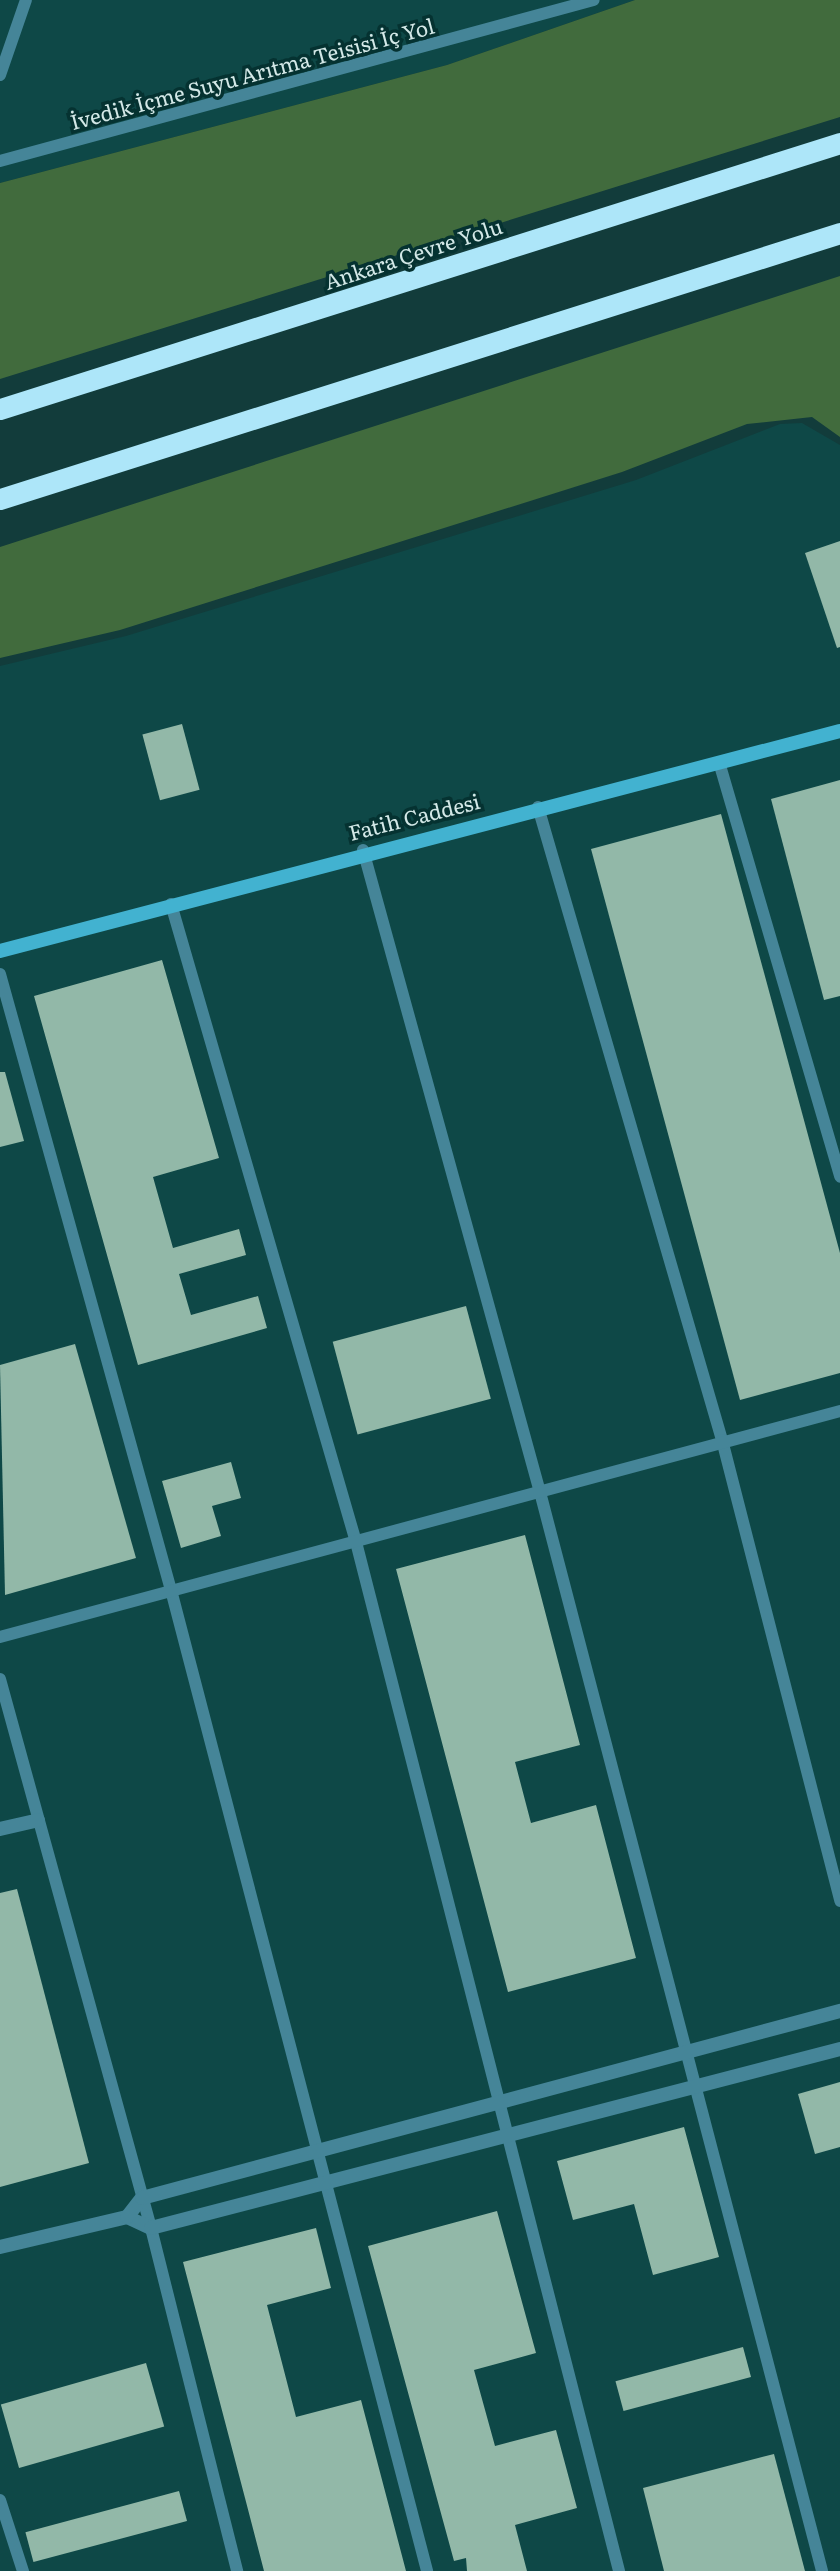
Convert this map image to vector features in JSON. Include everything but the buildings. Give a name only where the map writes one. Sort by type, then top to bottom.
[{"type":"highway","name":"Ankara Çevre Yolu","points":[[0,410],[840,144]]},
{"type":"highway","points":[[0,499],[840,233]]},
{"type":"highway","points":[[0,504],[92,470]]},
{"type":"street","name":"Fatih Caddesi","points":[[0,951],[363,850],[840,731]]},
{"type":"street","points":[[0,1829],[38,1820]]},
{"type":"street","points":[[127,2217],[142,2198],[840,2011]]},
{"type":"street","points":[[0,2247],[127,2217],[151,2228],[840,2049]]},
{"type":"lane","points":[[0,75],[26,0]]},
{"type":"lane","name":"İvedik İçme Suyu Arıtma Teisisi İç Yol","points":[[0,161],[594,0]]},
{"type":"lane","points":[[719,762],[840,1177]]},
{"type":"lane","points":[[538,807],[722,1440],[840,1901]]},
{"type":"lane","points":[[363,850],[540,1492],[684,2052],[822,2571]]},
{"type":"lane","points":[[171,904],[356,1542],[512,2134],[619,2571]]},
{"type":"lane","points":[[0,974],[171,1590],[427,2571]]},
{"type":"lane","points":[[0,1637],[540,1492],[722,1440],[840,1411]]},
{"type":"lane","points":[[0,1679],[151,2228],[237,2571]]},
{"type":"lane","points":[[0,2500],[23,2571]]},
{"type":"shaded area","points":[[0,0],[635,0],[447,65],[0,183]]},
{"type":"shaded area","points":[[802,423],[840,445],[840,2571],[0,2571],[0,666],[126,636],[636,480],[780,424]]},
{"type":"green space","points":[[635,0],[840,0],[840,117],[0,379],[0,183],[447,65]]},
{"type":"green space","points":[[840,276],[840,437],[812,417],[747,424],[622,472],[120,630],[0,658],[0,547]]}]
